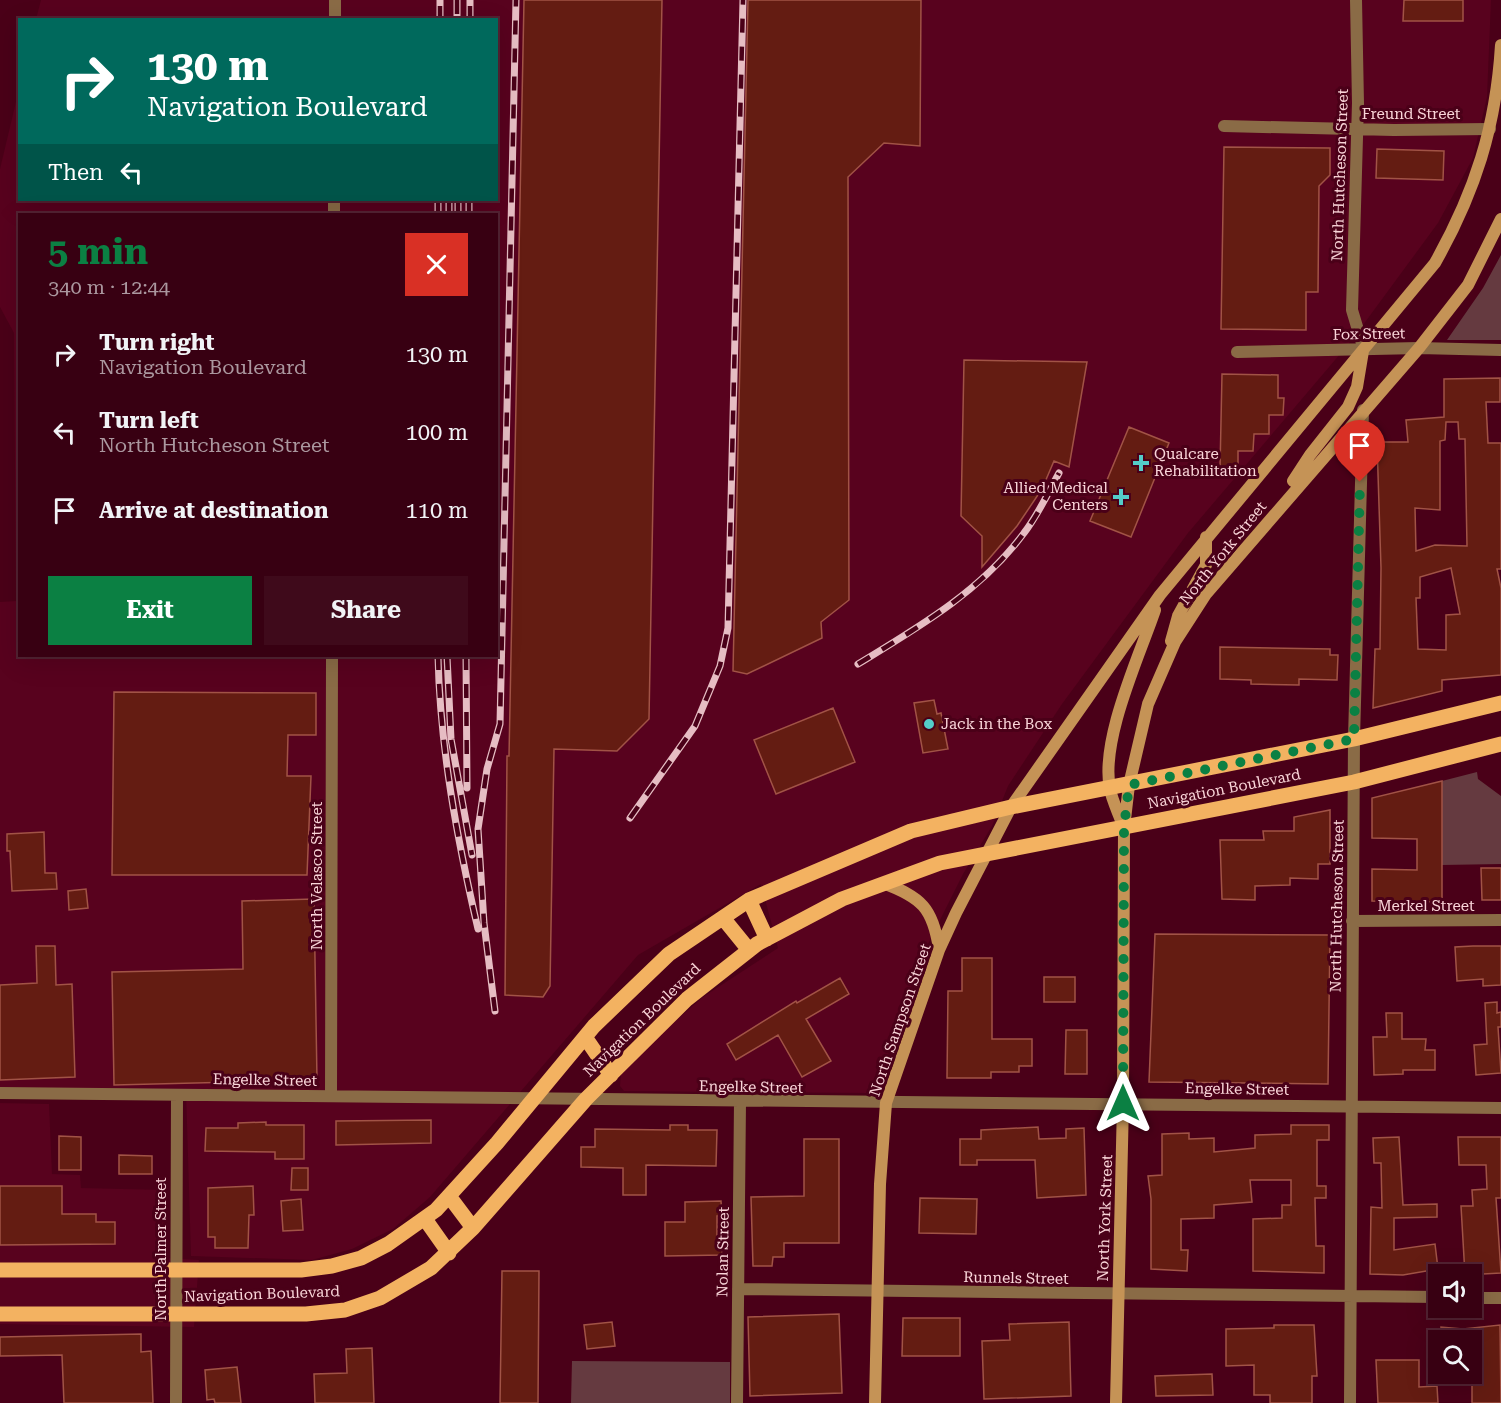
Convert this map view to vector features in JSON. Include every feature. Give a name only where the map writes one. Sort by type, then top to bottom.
[{"type":"main road","name":"North York Street","points":[[1011,807],[1160,595],[1435,263],[1460,218],[1479,172],[1499,80],[1501,45]]},
{"type":"main road","name":"North York Street","points":[[1116,1403],[1123,1103],[1124,828],[1129,785],[1148,704],[1175,642],[1206,594],[1419,348],[1468,285],[1501,219]]},
{"type":"main road","points":[[1274,513],[1310,454],[1348,407],[1357,387],[1364,350]]},
{"type":"main road","points":[[1164,668],[1178,616],[1206,565],[1206,537]]},
{"type":"main road","points":[[1124,828],[1110,788],[1110,762],[1118,715],[1160,595]]},
{"type":"main road","name":"Navigation Boulevard","points":[[0,1270],[301,1270],[332,1266],[361,1258],[388,1244],[424,1219],[449,1196],[585,1037],[669,954],[749,900],[911,831],[1011,807],[1354,739],[1501,703]]},
{"type":"main road","name":"Navigation Boulevard","points":[[0,1314],[306,1314],[345,1310],[380,1298],[431,1268],[449,1253],[586,1099],[687,999],[749,950],[842,899],[940,863],[1354,782],[1501,744]]},
{"type":"main road","name":"North Sampson Street","points":[[875,1403],[882,1133],[886,1103],[939,950],[1011,807]]},
{"type":"main road","points":[[883,883],[911,895],[924,905],[935,923],[939,950]]},
{"type":"main road","points":[[749,900],[767,939]]},
{"type":"main road","points":[[723,918],[749,950]]},
{"type":"main road","points":[[585,1037],[611,1075]]},
{"type":"main road","points":[[449,1196],[472,1228]]},
{"type":"main road","points":[[424,1219],[449,1253]]},
{"type":"street","points":[[335,0],[335,18]]},
{"type":"street","name":"North Hutcheson Street","points":[[1356,0],[1358,103],[1352,310],[1364,350]]},
{"type":"street","name":"Freund Street","points":[[1224,126],[1490,129]]},
{"type":"street","name":"Fox Street","points":[[1237,352],[1419,348],[1501,350]]},
{"type":"street","name":"North Hutcheson Street","points":[[1350,1403],[1354,739],[1364,410]]},
{"type":"street","name":"North Velasco Street","points":[[331,1096],[332,657]]},
{"type":"street","name":"Merkel Street","points":[[1352,921],[1501,920]]},
{"type":"street","name":"Engelke Street","points":[[0,1093],[1501,1108]]},
{"type":"street","name":"North Palmer Street","points":[[176,1403],[177,1095]]},
{"type":"street","name":"Nolan Street","points":[[736,1403],[740,1102]]},
{"type":"street","name":"Runnels Street","points":[[738,1289],[1428,1298]]},
{"type":"street","points":[[1482,1298],[1501,1298]]},
{"type":"shaded area","points":[[41,0],[1491,0],[1487,97],[1473,158],[1438,223],[1352,340],[1188,533],[1062,704],[1008,786],[992,826],[963,874],[923,954],[882,1086],[869,1093],[624,1091],[620,1086],[621,1074],[657,1037],[703,997],[778,948],[761,884],[638,955],[430,1197],[393,1229],[352,1249],[312,1260],[191,1256],[186,1090],[0,1088],[0,602],[16,601],[14,333],[0,307],[0,169],[18,93],[18,201],[498,201],[498,18],[36,18]]},
{"type":"shaded area","points":[[1501,255],[1501,340],[1447,340],[1483,288]]},
{"type":"shaded area","points":[[1477,772],[1478,779],[1501,796],[1501,864],[1442,865],[1442,781]]},
{"type":"shaded area","points":[[0,1103],[49,1104],[52,1174],[80,1175],[81,1188],[165,1190],[164,1258],[199,1260],[194,1327],[0,1324]]},
{"type":"shaded area","points":[[572,1361],[730,1362],[730,1403],[571,1403]]},
{"type":"building","points":[[524,0],[662,0],[649,719],[617,751],[554,749],[550,986],[543,997],[505,995],[507,756],[509,756]]},
{"type":"building","points":[[748,0],[921,0],[920,146],[884,143],[848,177],[849,600],[821,622],[822,638],[747,674],[733,671]]},
{"type":"building","points":[[1404,0],[1463,0],[1463,21],[1403,21]]},
{"type":"building","points":[[1224,147],[1330,148],[1330,175],[1319,186],[1318,292],[1306,292],[1306,330],[1221,329]]},
{"type":"building","points":[[1377,149],[1444,151],[1443,180],[1376,178]]},
{"type":"building","points":[[964,360],[1087,362],[1069,467],[1054,461],[1042,489],[1017,526],[982,567],[982,536],[961,516]]},
{"type":"building","points":[[1222,374],[1278,375],[1278,398],[1284,398],[1283,415],[1269,415],[1269,434],[1254,434],[1253,451],[1238,451],[1238,469],[1220,469]]},
{"type":"building","points":[[1500,378],[1500,402],[1486,402],[1488,443],[1501,443],[1501,569],[1497,569],[1501,588],[1501,675],[1442,680],[1442,691],[1373,708],[1375,649],[1380,649],[1381,568],[1377,442],[1408,442],[1406,420],[1444,417],[1444,379]],"holes":[[[1446,422],[1458,422],[1459,439],[1465,439],[1467,546],[1435,545],[1416,551],[1415,508],[1440,510],[1440,441],[1445,440]],[[1451,568],[1460,614],[1446,615],[1446,650],[1418,649],[1416,598],[1420,598],[1420,577]]]},
{"type":"building","points":[[1129,427],[1169,443],[1131,537],[1090,521]]},
{"type":"building","points":[[1220,647],[1330,649],[1330,655],[1338,655],[1337,680],[1299,679],[1299,685],[1251,684],[1251,680],[1220,679]]},
{"type":"building","points":[[114,692],[316,693],[316,735],[288,735],[287,776],[311,776],[307,875],[112,875]]},
{"type":"building","points":[[934,700],[937,714],[941,713],[948,749],[923,753],[914,703]]},
{"type":"building","points":[[833,708],[855,762],[776,794],[754,740]]},
{"type":"building","points":[[1442,781],[1442,902],[1372,901],[1372,869],[1417,870],[1417,839],[1372,838],[1372,798]]},
{"type":"building","points":[[1330,810],[1330,864],[1318,864],[1318,879],[1290,878],[1290,885],[1255,886],[1255,900],[1222,899],[1220,840],[1264,840],[1263,831],[1294,831],[1294,817]]},
{"type":"building","points":[[44,832],[45,873],[56,873],[57,889],[12,891],[7,834]]},
{"type":"building","points":[[1481,868],[1501,868],[1501,900],[1482,900]]},
{"type":"building","points":[[86,889],[88,908],[69,910],[68,891]]},
{"type":"building","points":[[314,899],[317,1080],[114,1085],[112,972],[243,969],[242,901]]},
{"type":"building","points":[[1155,934],[1330,935],[1328,1084],[1149,1082]]},
{"type":"building","points":[[36,946],[55,946],[56,985],[72,984],[75,1077],[0,1080],[0,985],[37,983]]},
{"type":"building","points":[[1501,946],[1501,985],[1483,986],[1483,979],[1457,981],[1455,947]]},
{"type":"building","points":[[962,958],[992,958],[992,1039],[1032,1039],[1032,1066],[1019,1066],[1019,1072],[991,1072],[991,1078],[947,1078],[948,991],[962,991]]},
{"type":"building","points":[[1044,977],[1075,977],[1075,1002],[1044,1002]]},
{"type":"building","points":[[840,978],[849,994],[806,1019],[831,1061],[802,1077],[778,1035],[736,1060],[727,1044],[796,1001],[797,1003]]},
{"type":"building","points":[[1497,1002],[1497,1013],[1501,1012],[1501,1027],[1498,1027],[1501,1073],[1476,1075],[1474,1045],[1487,1044],[1485,1003]]},
{"type":"building","points":[[1386,1013],[1402,1013],[1402,1039],[1426,1039],[1425,1050],[1435,1050],[1435,1070],[1403,1070],[1403,1074],[1374,1075],[1373,1037],[1387,1037]]},
{"type":"building","points":[[1066,1030],[1087,1030],[1087,1074],[1065,1074]]},
{"type":"building","points":[[431,1120],[431,1143],[336,1145],[336,1121]]},
{"type":"building","points":[[266,1122],[266,1125],[304,1125],[304,1159],[275,1159],[275,1152],[205,1151],[206,1128],[238,1128],[238,1123]]},
{"type":"building","points":[[670,1125],[688,1125],[688,1130],[717,1130],[716,1166],[646,1165],[646,1195],[623,1195],[623,1168],[581,1167],[581,1147],[595,1147],[595,1129],[670,1130]]},
{"type":"building","points":[[1291,1125],[1329,1125],[1329,1140],[1317,1140],[1317,1186],[1326,1186],[1326,1198],[1315,1198],[1316,1246],[1324,1246],[1324,1273],[1253,1271],[1253,1219],[1282,1218],[1282,1205],[1291,1205],[1291,1180],[1250,1180],[1252,1202],[1214,1205],[1214,1218],[1181,1219],[1181,1250],[1188,1250],[1187,1271],[1151,1269],[1151,1199],[1148,1176],[1162,1175],[1162,1134],[1189,1133],[1189,1139],[1214,1138],[1214,1152],[1255,1148],[1255,1135],[1291,1134]]},
{"type":"building","points":[[1038,1127],[1039,1139],[1066,1138],[1066,1129],[1084,1128],[1086,1195],[1037,1198],[1035,1160],[977,1160],[977,1165],[960,1165],[960,1139],[981,1139],[981,1130]]},
{"type":"building","points":[[59,1136],[81,1137],[81,1170],[59,1170]]},
{"type":"building","points":[[1399,1137],[1403,1205],[1437,1204],[1437,1217],[1394,1218],[1394,1250],[1435,1244],[1437,1264],[1428,1264],[1428,1271],[1403,1275],[1370,1274],[1371,1207],[1382,1208],[1381,1163],[1374,1163],[1373,1138]]},
{"type":"building","points":[[1458,1137],[1501,1137],[1501,1198],[1496,1198],[1501,1273],[1482,1274],[1482,1264],[1464,1264],[1461,1206],[1473,1206],[1472,1190],[1487,1189],[1486,1165],[1459,1165]]},
{"type":"building","points":[[804,1139],[839,1139],[839,1243],[784,1243],[784,1257],[773,1257],[772,1266],[753,1266],[751,1197],[804,1196]]},
{"type":"building","points":[[119,1155],[152,1156],[152,1174],[119,1174]]},
{"type":"building","points":[[292,1168],[308,1168],[308,1190],[291,1190]]},
{"type":"building","points":[[0,1186],[62,1186],[62,1214],[96,1214],[96,1222],[115,1222],[115,1244],[0,1245]]},
{"type":"building","points":[[253,1186],[254,1215],[249,1215],[248,1248],[215,1248],[215,1237],[208,1237],[208,1188]]},
{"type":"building","points":[[920,1198],[977,1199],[976,1234],[919,1233]]},
{"type":"building","points":[[301,1199],[303,1230],[283,1231],[281,1201]]},
{"type":"building","points":[[721,1201],[722,1216],[717,1216],[717,1242],[721,1242],[722,1255],[665,1256],[665,1222],[685,1222],[685,1202]]},
{"type":"building","points":[[502,1271],[539,1271],[538,1403],[500,1403]]},
{"type":"building","points":[[839,1314],[842,1393],[750,1396],[748,1317]]},
{"type":"building","points":[[903,1318],[960,1318],[960,1356],[902,1356]]},
{"type":"building","points":[[612,1322],[615,1346],[587,1349],[584,1325]]},
{"type":"building","points":[[1069,1322],[1071,1396],[984,1399],[982,1341],[1010,1340],[1009,1324]]},
{"type":"building","points":[[1274,1325],[1314,1325],[1317,1376],[1312,1376],[1312,1403],[1270,1403],[1270,1395],[1254,1395],[1254,1365],[1226,1366],[1226,1329],[1274,1328]]},
{"type":"building","points":[[1500,1325],[1501,1403],[1472,1403],[1472,1384],[1482,1384],[1482,1330],[1441,1330],[1441,1327],[1463,1329]]},
{"type":"building","points":[[141,1334],[141,1352],[151,1351],[153,1403],[64,1403],[62,1355],[0,1356],[0,1337]]},
{"type":"building","points":[[372,1348],[374,1403],[315,1403],[314,1374],[347,1373],[346,1349]]},
{"type":"building","points":[[1376,1360],[1419,1360],[1419,1387],[1437,1386],[1438,1403],[1378,1403]]},
{"type":"building","points":[[237,1367],[241,1403],[215,1403],[214,1399],[207,1400],[205,1370]]},
{"type":"building","points":[[1212,1374],[1213,1395],[1156,1396],[1155,1376]]},
{"type":"railway","points":[[440,0],[440,18]]},
{"type":"railway","points":[[457,0],[457,18]]},
{"type":"railway","points":[[470,0],[470,18]]},
{"type":"railway","points":[[495,1011],[484,923],[478,829],[487,769],[500,724],[516,0]]},
{"type":"railway","points":[[630,818],[695,726],[720,666],[728,628],[743,0]]},
{"type":"railway","points":[[438,201],[438,213]]},
{"type":"railway","points":[[449,201],[449,213]]},
{"type":"railway","points":[[458,201],[458,213]]},
{"type":"railway","points":[[469,201],[469,213]]},
{"type":"railway","points":[[858,664],[926,622],[988,573],[1007,554],[1029,526],[1059,473]]},
{"type":"railway","points":[[438,657],[446,759],[463,861],[478,929]]},
{"type":"railway","points":[[447,657],[451,739],[472,855]]},
{"type":"railway","points":[[466,657],[467,788]]},
{"type":"place","name":"Qualcare Rehabilitation","points":[[1141,463]]},
{"type":"place","name":"Allied Medical Centers","points":[[1121,497]]},
{"type":"place","name":"Jack in the Box","points":[[929,724]]},
{"type":"route","points":[[1123,1103],[1124,828],[1129,785],[1354,739],[1360,482]]}]
